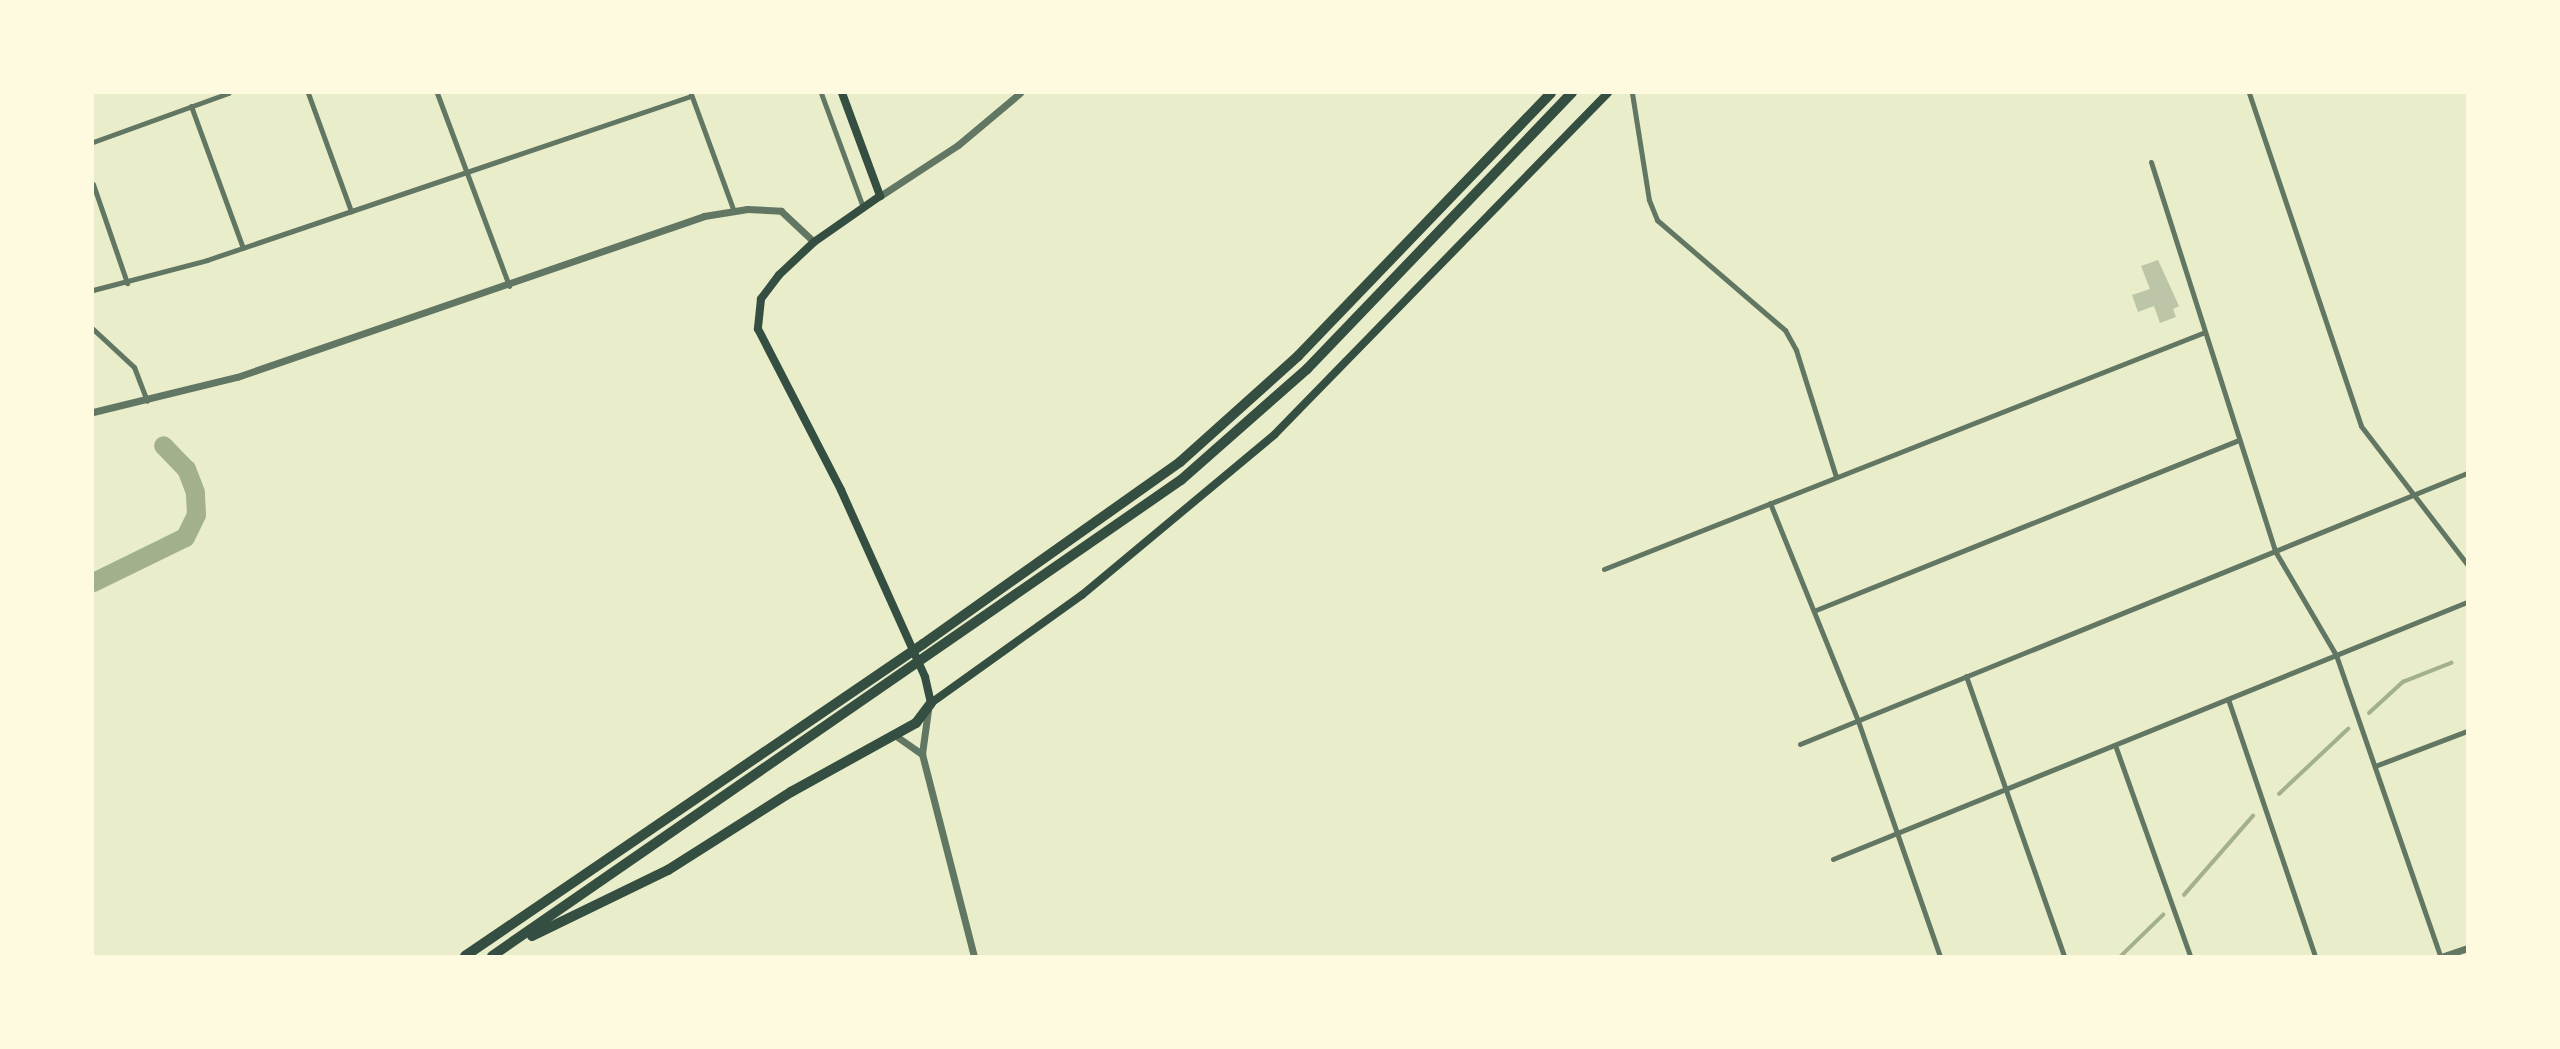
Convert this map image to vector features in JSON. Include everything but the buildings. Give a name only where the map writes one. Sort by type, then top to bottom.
[{"type":"highway","points":[[465,956],[923,644],[1142,491],[1224,426],[1321,333],[1551,93]]},
{"type":"highway","points":[[492,956],[1146,508],[1253,420],[1337,339],[1572,93]]},
{"type":"highway","points":[[506,948],[633,890],[792,792],[896,736],[916,723],[931,703]]},
{"type":"main road","points":[[842,93],[880,196],[814,242],[767,289],[759,307],[758,329],[841,489],[925,677],[931,703],[1082,595],[1265,442],[1357,355],[1608,93]]},
{"type":"street","points":[[93,142],[228,93]]},
{"type":"street","points":[[308,93],[351,211]]},
{"type":"street","points":[[437,93],[509,286]]},
{"type":"street","points":[[821,93],[863,207]]},
{"type":"street","points":[[880,196],[958,145],[1020,93]]},
{"type":"street","points":[[1632,93],[1649,200],[1657,220],[1785,330],[1796,349],[1836,477]]},
{"type":"street","points":[[2249,93],[2355,412],[2375,450],[2467,564]]},
{"type":"street","points":[[93,290],[127,283],[243,248],[691,94],[733,209]]},
{"type":"street","points":[[191,106],[243,248]]},
{"type":"street","points":[[2151,162],[2275,551],[2336,655],[2442,956],[2467,948]]},
{"type":"street","points":[[93,184],[127,283]]},
{"type":"street","points":[[93,412],[237,377],[509,286],[665,228],[733,209],[781,211],[814,242]]},
{"type":"street","points":[[93,329],[134,367],[146,401]]},
{"type":"street","points":[[1604,569],[2205,332]]},
{"type":"street","points":[[1816,610],[2239,440]]},
{"type":"street","points":[[1800,744],[2467,473]]},
{"type":"street","points":[[1770,503],[1816,610],[1858,721],[1940,956]]},
{"type":"street","points":[[1833,859],[2467,602]]},
{"type":"street","points":[[1966,676],[2064,956]]},
{"type":"street","points":[[2228,699],[2315,956]]},
{"type":"street","points":[[931,703],[922,754],[974,956]]},
{"type":"street","points":[[2375,766],[2467,731]]},
{"type":"street","points":[[896,736],[922,754]]},
{"type":"street","points":[[2115,745],[2190,956]]},
{"type":"waterway","points":[[93,582],[185,537],[196,514],[195,492],[186,469],[163,445]]},
{"type":"waterway","points":[[2369,713],[2403,682],[2451,663]]},
{"type":"waterway","points":[[2279,794],[2348,729]]},
{"type":"waterway","points":[[2184,895],[2253,816]]},
{"type":"waterway","points":[[2121,956],[2163,915]]}]
